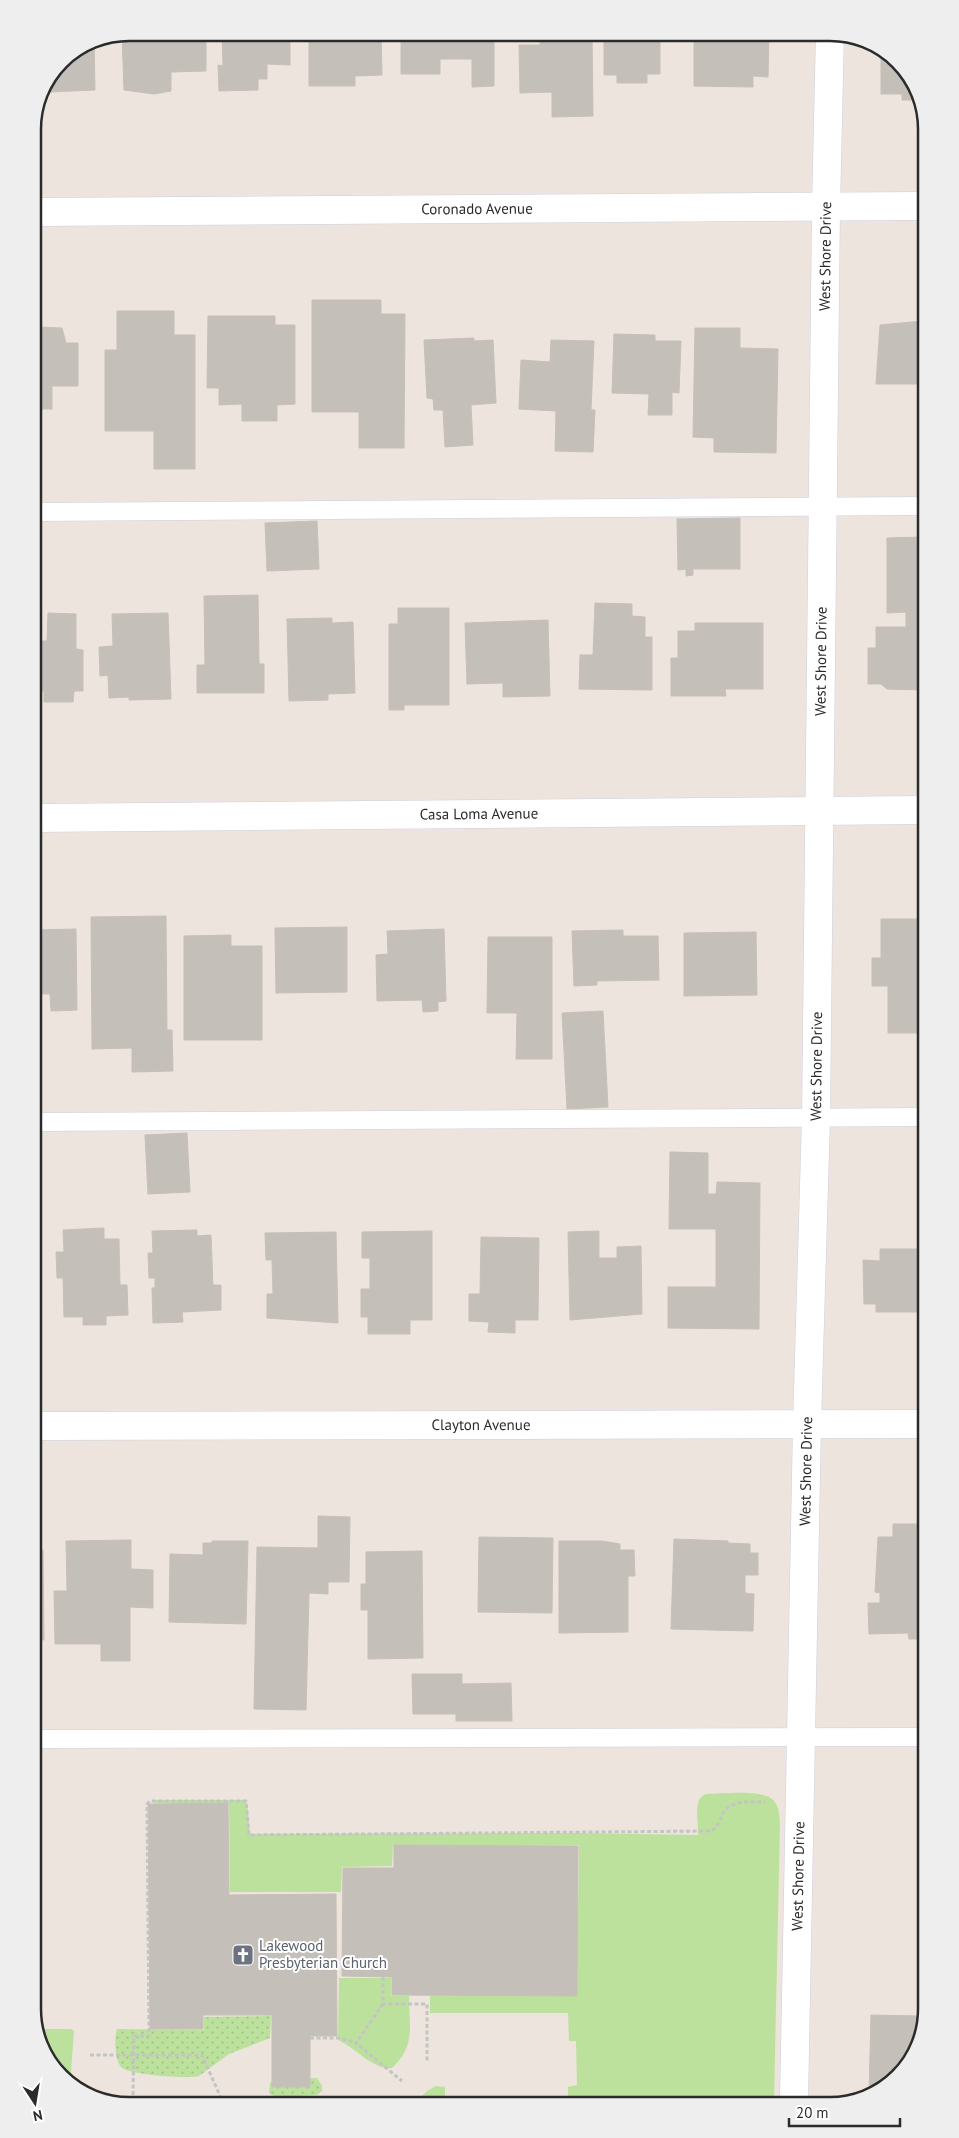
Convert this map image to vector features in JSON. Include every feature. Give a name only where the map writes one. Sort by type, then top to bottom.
[{"type":"street","name":"West Shore Drive","points":[[794,2097],[807,1424],[816,1118],[818,811],[830,41]]},
{"type":"street","name":"Coronado Avenue","points":[[41,212],[918,206]]},
{"type":"street","name":"Casa Loma Avenue","points":[[41,818],[918,810]]},
{"type":"street","name":"Clayton Avenue","points":[[41,1426],[918,1424]]},
{"type":"lane","points":[[41,512],[918,506]]},
{"type":"lane","points":[[41,1122],[918,1117]]},
{"type":"lane","points":[[41,1739],[918,1738]]},
{"type":"path","points":[[133,2096],[134,2036],[149,2036],[147,1804],[150,1802],[246,1801],[249,1835],[711,1830],[718,1827],[725,1809],[733,1804],[765,1802]]},
{"type":"path","points":[[356,2043],[383,2004],[383,1977]]},
{"type":"path","points":[[383,2004],[427,2004],[427,2063]]},
{"type":"path","points":[[310,2038],[340,2038],[356,2043],[402,2081]]},
{"type":"path","points":[[90,2055],[202,2055],[221,2097]]},
{"type":"green space","points":[[706,1794],[760,1794],[773,1800],[778,1810],[780,1822],[774,2097],[568,2097],[568,2087],[577,2085],[576,2041],[569,2041],[568,2013],[430,2013],[430,1996],[577,1996],[579,1845],[393,1845],[392,1866],[342,1867],[341,1892],[230,1892],[229,1803],[155,1803],[155,1800],[244,1800],[247,1803],[250,1834],[577,1833],[698,1835],[697,1812],[699,1801]]},
{"type":"green space","points":[[339,1978],[391,1978],[391,1996],[409,1996],[410,2026],[408,2043],[400,2060],[392,2068],[378,2066],[338,2040]]},
{"type":"green space","points":[[271,2016],[270,2038],[229,2054],[199,2076],[171,2077],[135,2072],[121,2067],[117,2059],[115,2043],[117,2029],[204,2030],[204,2017]]},
{"type":"green space","points":[[44,2029],[71,2029],[74,2031],[71,2074],[59,2062],[50,2048]]},
{"type":"green space","points":[[317,2078],[322,2086],[322,2091],[317,2095],[275,2097],[269,2093],[270,2083],[274,2080]]},
{"type":"green space","points":[[436,2086],[445,2087],[445,2097],[421,2097]]},
{"type":"building","points":[[122,41],[206,41],[206,71],[171,72],[171,91],[154,94],[124,90]]},
{"type":"building","points":[[222,41],[290,41],[290,65],[267,64],[267,79],[258,79],[258,90],[219,91],[218,65],[223,66]]},
{"type":"building","points":[[309,41],[381,41],[382,75],[355,76],[355,86],[309,86]]},
{"type":"building","points":[[401,41],[494,41],[494,86],[472,87],[472,59],[440,59],[440,74],[401,74]]},
{"type":"building","points":[[540,41],[592,41],[593,116],[552,117],[552,92],[520,93],[519,45],[540,45]]},
{"type":"building","points":[[604,41],[660,41],[660,74],[647,74],[647,83],[617,83],[617,75],[604,75]]},
{"type":"building","points":[[694,41],[769,41],[768,77],[753,76],[753,87],[694,86]]},
{"type":"building","points":[[94,48],[95,90],[49,92],[67,67],[80,56]]},
{"type":"building","points":[[881,58],[900,76],[913,100],[902,100],[902,94],[881,94]]},
{"type":"building","points":[[312,300],[381,300],[381,314],[405,314],[404,448],[359,448],[359,412],[312,412]]},
{"type":"building","points":[[117,311],[174,311],[174,335],[195,335],[195,469],[154,469],[154,431],[105,431],[105,350],[117,350]]},
{"type":"building","points":[[208,316],[275,316],[275,325],[295,325],[295,404],[277,405],[277,421],[242,421],[242,404],[219,405],[219,388],[207,388]]},
{"type":"building","points":[[918,321],[917,384],[876,384],[880,325]]},
{"type":"building","points":[[41,327],[62,328],[66,343],[78,343],[78,386],[52,386],[52,409],[41,409]]},
{"type":"building","points":[[695,328],[740,328],[740,348],[778,349],[776,453],[714,452],[714,438],[693,437]]},
{"type":"building","points":[[614,334],[655,335],[655,341],[681,341],[679,393],[672,392],[672,415],[648,415],[649,394],[612,393]]},
{"type":"building","points":[[474,338],[474,341],[493,340],[496,403],[471,405],[473,445],[445,447],[443,410],[434,410],[433,399],[427,398],[424,340]]},
{"type":"building","points":[[551,340],[594,341],[591,410],[595,410],[593,452],[555,451],[556,411],[519,409],[521,360],[550,362]]},
{"type":"building","points":[[740,518],[740,569],[693,569],[693,575],[686,576],[686,569],[678,570],[677,519]]},
{"type":"building","points":[[317,521],[319,569],[267,571],[265,523]]},
{"type":"building","points":[[918,537],[918,690],[887,689],[881,684],[868,684],[868,648],[876,648],[876,627],[906,627],[906,612],[887,613],[887,538]]},
{"type":"building","points":[[258,595],[259,664],[264,664],[264,693],[197,693],[197,665],[205,665],[204,596]]},
{"type":"building","points":[[595,603],[632,604],[632,616],[645,617],[645,637],[652,637],[652,690],[579,689],[580,655],[593,655]]},
{"type":"building","points":[[398,608],[449,608],[449,705],[404,705],[404,710],[389,710],[389,624],[398,624]]},
{"type":"building","points":[[48,613],[76,614],[76,649],[83,650],[83,691],[74,691],[73,702],[44,702],[44,691],[41,691],[41,641],[47,641]]},
{"type":"building","points":[[168,613],[171,699],[129,700],[129,697],[109,698],[108,675],[100,676],[99,647],[113,646],[112,614]]},
{"type":"building","points":[[332,618],[332,623],[353,622],[355,693],[328,694],[328,700],[289,701],[287,619]]},
{"type":"building","points":[[548,620],[550,696],[503,697],[503,683],[467,684],[465,623]]},
{"type":"building","points":[[695,623],[763,623],[763,689],[725,689],[726,696],[671,696],[671,658],[678,658],[678,631],[695,631]]},
{"type":"building","points":[[166,916],[167,1030],[172,1030],[173,1071],[132,1072],[132,1048],[92,1049],[91,917]]},
{"type":"building","points":[[881,919],[918,919],[918,1033],[888,1033],[888,986],[872,986],[872,958],[881,958]]},
{"type":"building","points":[[347,927],[347,992],[276,993],[275,928]]},
{"type":"building","points":[[76,929],[77,1010],[51,1011],[50,994],[41,994],[41,930]]},
{"type":"building","points":[[444,929],[446,1001],[438,1002],[438,1011],[423,1012],[422,1000],[377,1001],[376,955],[388,954],[387,931]]},
{"type":"building","points":[[623,930],[623,936],[658,936],[659,980],[597,981],[597,985],[574,986],[572,931]]},
{"type":"building","points":[[756,932],[757,995],[684,996],[684,933]]},
{"type":"building","points":[[231,935],[231,946],[262,946],[262,1040],[184,1040],[184,936]]},
{"type":"building","points":[[488,937],[552,937],[552,1059],[516,1059],[517,1013],[487,1013]]},
{"type":"building","points":[[603,1011],[608,1107],[567,1109],[562,1013]]},
{"type":"building","points":[[187,1133],[190,1192],[148,1194],[145,1135]]},
{"type":"building","points":[[670,1152],[708,1153],[708,1194],[716,1194],[717,1182],[760,1183],[759,1329],[668,1328],[668,1287],[716,1287],[716,1229],[669,1229]]},
{"type":"building","points":[[104,1228],[104,1239],[119,1239],[120,1285],[127,1285],[128,1315],[106,1316],[106,1325],[83,1325],[83,1317],[64,1317],[63,1278],[57,1278],[56,1252],[64,1252],[63,1230]]},
{"type":"building","points":[[197,1230],[197,1236],[211,1235],[213,1285],[221,1285],[221,1310],[182,1312],[183,1322],[153,1323],[152,1288],[155,1288],[155,1278],[149,1278],[148,1253],[153,1253],[152,1231]]},
{"type":"building","points":[[432,1231],[432,1320],[410,1320],[410,1334],[368,1334],[368,1317],[361,1317],[361,1289],[370,1289],[370,1258],[362,1258],[362,1232]]},
{"type":"building","points":[[599,1231],[599,1258],[617,1258],[617,1247],[641,1246],[642,1314],[570,1320],[568,1232]]},
{"type":"building","points":[[336,1232],[338,1323],[267,1318],[267,1294],[273,1294],[272,1260],[266,1260],[265,1233]]},
{"type":"building","points":[[481,1237],[539,1238],[538,1320],[515,1320],[515,1333],[488,1332],[489,1322],[469,1321],[469,1294],[480,1294]]},
{"type":"building","points":[[880,1249],[918,1249],[918,1312],[876,1312],[876,1304],[864,1304],[863,1260],[880,1261]]},
{"type":"building","points":[[318,1516],[350,1517],[349,1582],[328,1582],[328,1594],[309,1593],[306,1710],[254,1709],[257,1547],[318,1548]]},
{"type":"building","points":[[893,1524],[918,1524],[918,1639],[909,1639],[908,1633],[869,1634],[868,1603],[880,1603],[880,1593],[875,1592],[878,1537],[893,1537]]},
{"type":"building","points":[[479,1537],[553,1538],[552,1613],[478,1612]]},
{"type":"building","points":[[674,1539],[728,1541],[728,1543],[750,1544],[750,1553],[758,1553],[758,1575],[745,1575],[745,1593],[754,1594],[753,1631],[671,1629]]},
{"type":"building","points":[[131,1540],[131,1569],[153,1570],[153,1608],[130,1607],[130,1661],[101,1661],[101,1644],[55,1644],[54,1591],[67,1591],[66,1541]]},
{"type":"building","points":[[212,1541],[248,1541],[246,1624],[169,1622],[170,1554],[203,1555],[203,1543],[212,1543]]},
{"type":"building","points":[[559,1541],[602,1541],[620,1544],[620,1550],[634,1550],[635,1576],[628,1576],[628,1632],[559,1633]]},
{"type":"building","points":[[41,1550],[43,1550],[44,1640],[41,1640]]},
{"type":"building","points":[[422,1551],[423,1658],[368,1659],[368,1610],[361,1610],[361,1584],[366,1584],[366,1552]]},
{"type":"building","points":[[412,1674],[462,1674],[462,1684],[511,1683],[512,1721],[456,1721],[456,1714],[413,1714]]},
{"type":"building","name":"Lakewood Presbyterian Church","points":[[228,1803],[229,1895],[336,1894],[337,2036],[310,2036],[310,2087],[272,2087],[272,2015],[203,2015],[203,2029],[150,2029],[148,1804]]},
{"type":"building","points":[[394,1845],[578,1846],[577,1996],[392,1995],[392,1977],[342,1976],[343,1868],[394,1868]]},
{"type":"building","points":[[871,2015],[917,2016],[913,2037],[903,2058],[883,2079],[869,2088]]},
{"type":"place","name":"Lakewood Presbyterian Church","points":[[243,1955]]}]
